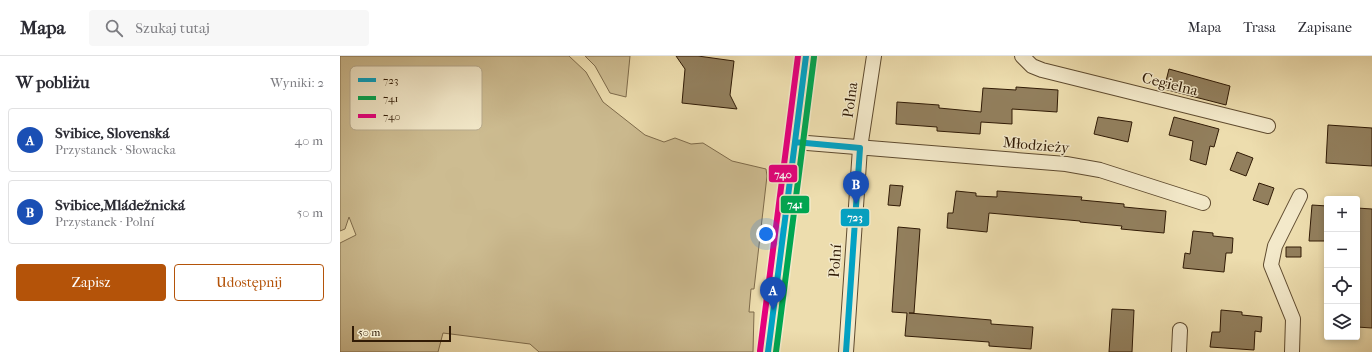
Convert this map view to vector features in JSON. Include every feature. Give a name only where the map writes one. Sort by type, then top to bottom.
[{"type":"street","points":[[768,352],[806,56]]},
{"type":"street","name":"Polna","points":[[860,148],[874,56]]},
{"type":"street","name":"Cegielna","points":[[1022,56],[1032,66],[1042,70],[1268,126]]},
{"type":"street","name":"Młodzieży","points":[[796,142],[1066,164],[1100,170],[1203,203]]},
{"type":"street","name":"Polní","points":[[846,352],[860,148]]},
{"type":"street","points":[[1292,352],[1293,319],[1271,264],[1275,246],[1300,196]]},
{"type":"street","points":[[1179,352],[1180,330]]},
{"type":"shaded area","points":[[340,56],[569,56],[586,72],[603,102],[645,135],[664,142],[675,138],[691,144],[703,143],[732,161],[766,169],[767,176],[754,289],[751,289],[749,312],[754,312],[753,352],[539,352],[530,344],[443,333],[438,352],[340,352],[340,243],[356,235],[349,217],[345,229],[340,231]]},
{"type":"shaded area","points":[[585,56],[630,56],[626,97],[610,93],[595,66]]},
{"type":"building","points":[[676,56],[698,56],[734,61],[730,95],[737,109],[682,103],[685,69]]},
{"type":"building","points":[[1169,69],[1230,86],[1226,105],[1164,89]]},
{"type":"building","points":[[1016,87],[1058,90],[1057,112],[1012,109],[1012,124],[981,122],[980,134],[937,131],[937,127],[896,124],[897,102],[939,105],[939,108],[981,112],[983,88],[1016,90]]},
{"type":"building","points":[[1098,117],[1132,122],[1128,142],[1094,134]]},
{"type":"building","points":[[1174,117],[1219,129],[1214,147],[1210,146],[1206,165],[1190,160],[1193,141],[1169,135]]},
{"type":"building","points":[[1328,125],[1372,128],[1372,166],[1326,163]]},
{"type":"building","points":[[1237,152],[1253,158],[1246,176],[1230,170]]},
{"type":"building","points":[[1259,183],[1274,188],[1268,205],[1253,200]]},
{"type":"building","points":[[890,185],[903,186],[900,206],[888,205]]},
{"type":"building","points":[[956,191],[976,193],[976,196],[997,197],[997,191],[1082,197],[1081,200],[1124,204],[1124,207],[1166,211],[1164,233],[1121,229],[1122,226],[1080,221],[989,213],[987,232],[947,228],[948,213],[953,213]]},
{"type":"building","points":[[1312,205],[1324,206],[1324,241],[1309,241]]},
{"type":"building","points":[[1360,208],[1372,209],[1372,328],[1360,327]]},
{"type":"building","points":[[898,227],[920,229],[914,313],[909,313],[991,320],[991,324],[1033,327],[1031,349],[989,346],[989,342],[905,336],[907,313],[892,312]]},
{"type":"building","points":[[1193,231],[1213,233],[1213,236],[1233,238],[1232,253],[1226,253],[1224,272],[1183,268],[1185,253],[1190,254]]},
{"type":"building","points":[[1286,247],[1301,247],[1301,257],[1286,257]]},
{"type":"building","points":[[1112,309],[1134,310],[1132,352],[1109,352]]},
{"type":"building","points":[[1221,310],[1242,312],[1242,315],[1262,317],[1261,332],[1255,331],[1254,350],[1210,347],[1212,332],[1220,332]]},
{"type":"transit line","name":"740","points":[[760,351],[798,56]]},
{"type":"transit line","name":"723","points":[[768,352],[806,56]]},
{"type":"transit line","name":"741","points":[[776,352],[814,57]]},
{"type":"transit line","name":"723","points":[[795,142],[860,148],[846,352]]},
{"type":"place","name":"Svibice,Mládežnická","points":[[856,204]]},
{"type":"place","name":"Svibice, Slovenská","points":[[773,310]]}]
